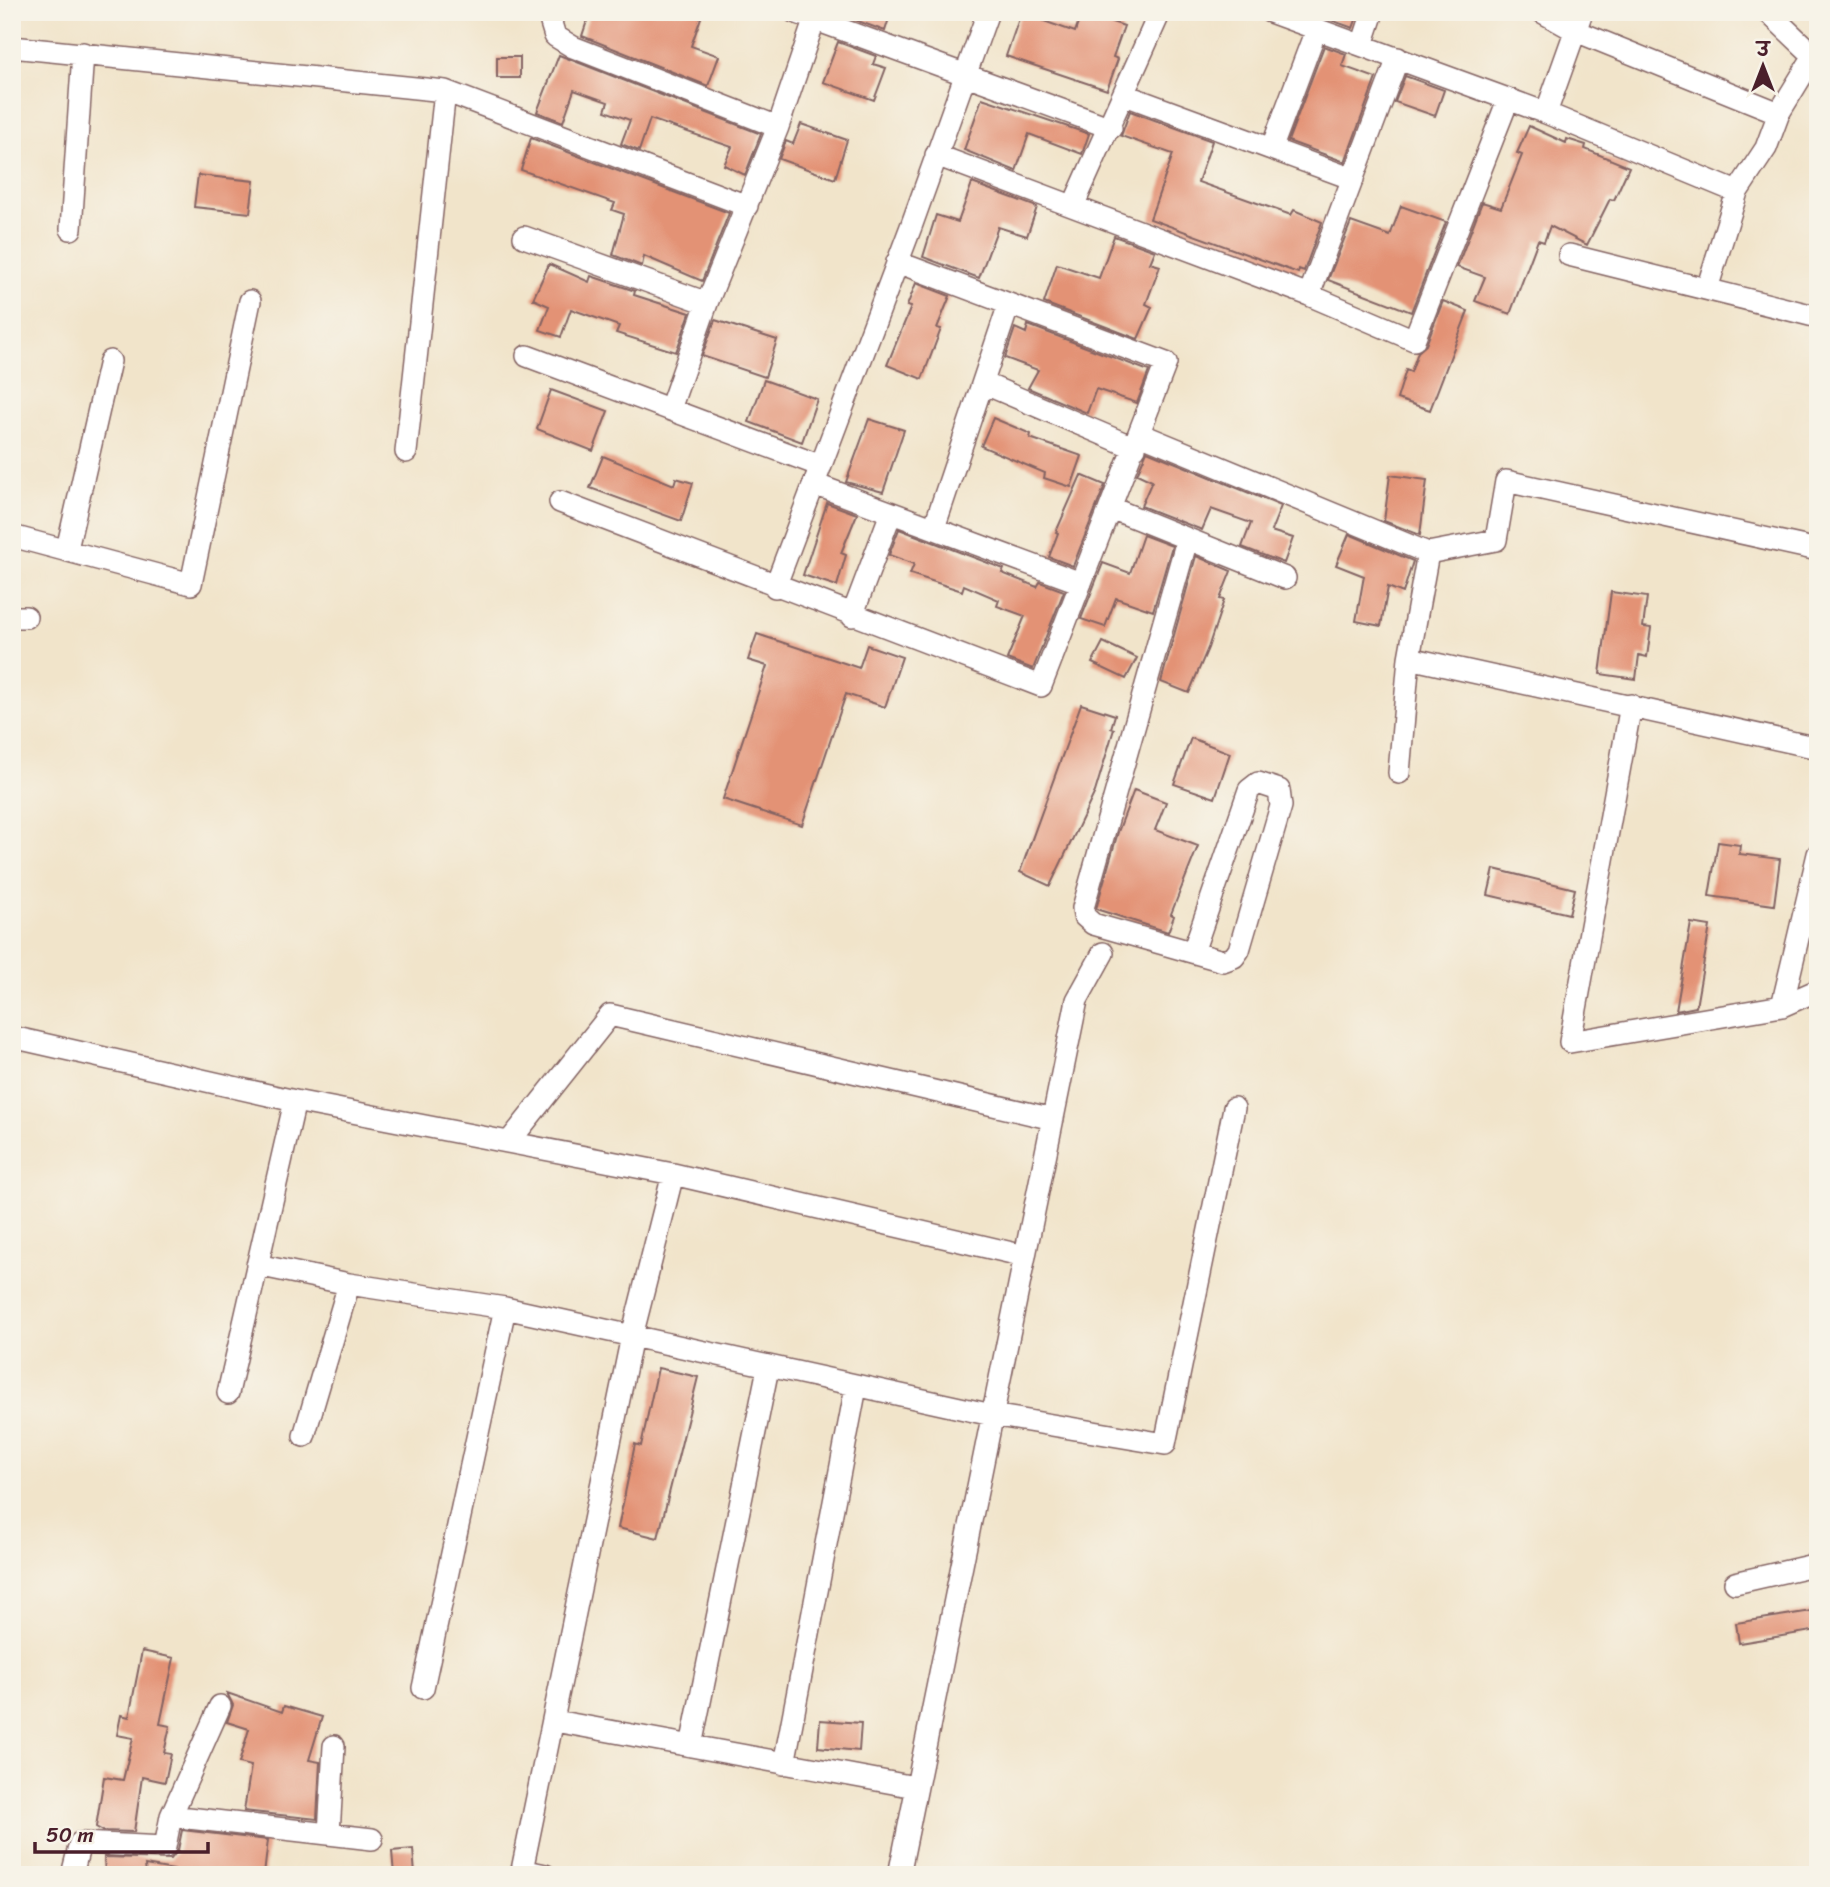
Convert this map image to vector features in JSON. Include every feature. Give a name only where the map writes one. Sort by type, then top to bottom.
[{"type":"street","points":[[554,12],[551,23],[555,36],[573,47],[778,127]]},
{"type":"street","points":[[775,587],[988,12]]},
{"type":"street","points":[[1074,204],[1111,128],[1160,12]]},
{"type":"street","points":[[1270,12],[1546,113],[1737,192]]},
{"type":"street","points":[[1362,44],[1373,12]]},
{"type":"street","points":[[1542,12],[1579,21],[1779,114]]},
{"type":"street","points":[[1707,289],[1737,192],[1766,148],[1779,114],[1816,53],[1769,12]]},
{"type":"street","points":[[670,409],[707,303],[778,127],[809,15],[964,77],[1111,128]]},
{"type":"street","points":[[1546,113],[1579,21]]},
{"type":"street","points":[[1272,147],[1316,30]]},
{"type":"street","points":[[12,47],[445,91],[747,206]]},
{"type":"street","points":[[71,229],[83,53]]},
{"type":"street","points":[[1309,295],[1398,58]]},
{"type":"street","points":[[407,452],[445,91]]},
{"type":"street","points":[[1125,95],[1353,179]]},
{"type":"street","points":[[936,156],[1074,204],[1309,295],[1414,340],[1508,100]]},
{"type":"street","points":[[524,237],[707,303]]},
{"type":"street","points":[[1569,254],[1818,317]]},
{"type":"street","points":[[560,502],[775,587],[1041,687],[1166,363],[897,262]]},
{"type":"street","points":[[12,536],[191,584],[250,301]]},
{"type":"street","points":[[934,528],[1009,304]]},
{"type":"street","points":[[527,356],[670,409],[818,475],[891,513],[1081,583]]},
{"type":"street","points":[[67,549],[110,361]]},
{"type":"street","points":[[983,383],[1428,553],[1496,540],[1506,481],[1818,550]]},
{"type":"street","points":[[1111,508],[1285,578]]},
{"type":"street","points":[[852,615],[891,513]]},
{"type":"street","points":[[1187,540],[1083,908],[1084,916],[1093,924],[1223,961],[1234,957],[1239,950],[1281,806],[1279,790],[1268,784],[1258,783],[1250,790],[1193,952]]},
{"type":"street","points":[[1399,773],[1409,657],[1428,553]]},
{"type":"street","points":[[1409,657],[1818,748]]},
{"type":"street","points":[[1631,705],[1570,1042],[1782,1006],[1818,990]]},
{"type":"street","points":[[1782,1006],[1818,854]]},
{"type":"street","points":[[899,1875],[1077,1000],[1103,953]]},
{"type":"street","points":[[509,1142],[610,1015],[1053,1119]]},
{"type":"street","points":[[12,1037],[295,1101],[673,1174],[1025,1256]]},
{"type":"street","points":[[228,1393],[295,1101]]},
{"type":"street","points":[[257,1265],[349,1284],[505,1308],[856,1387],[992,1415],[1165,1444],[1234,1108]]},
{"type":"street","points":[[545,1875],[522,1872],[632,1336],[673,1174]]},
{"type":"street","points":[[303,1436],[349,1284]]},
{"type":"street","points":[[423,1688],[505,1308]]},
{"type":"street","points":[[691,1746],[768,1368]]},
{"type":"street","points":[[784,1764],[856,1387]]},
{"type":"street","points":[[1735,1583],[1818,1564]]},
{"type":"street","points":[[72,1875],[80,1843],[165,1847],[171,1816],[220,1706]]},
{"type":"street","points":[[555,1721],[915,1787]]},
{"type":"street","points":[[329,1833],[334,1746]]},
{"type":"street","points":[[171,1816],[372,1839]]},
{"type":"building","points":[[590,12],[703,12],[691,46],[719,56],[708,86],[582,36]]},
{"type":"building","points":[[849,12],[891,12],[885,31],[847,17]]},
{"type":"building","points":[[1082,12],[1124,26],[1113,57],[1118,59],[1107,90],[1006,56],[1021,13],[1075,32]]},
{"type":"building","points":[[1330,12],[1359,12],[1353,28],[1328,19]]},
{"type":"building","points":[[838,42],[876,56],[873,64],[886,68],[874,100],[823,82]]},
{"type":"building","points":[[1324,46],[1346,54],[1342,66],[1376,78],[1345,162],[1288,141]]},
{"type":"building","points":[[559,55],[761,134],[745,175],[724,165],[732,147],[650,119],[639,151],[621,144],[630,120],[605,111],[608,102],[574,90],[563,122],[537,112]]},
{"type":"building","points":[[497,57],[520,57],[520,78],[497,78]]},
{"type":"building","points":[[1405,76],[1444,90],[1435,116],[1395,102]]},
{"type":"building","points":[[982,98],[1089,134],[1082,154],[1029,134],[1016,171],[964,150]]},
{"type":"building","points":[[1130,111],[1212,141],[1198,182],[1291,215],[1294,210],[1322,222],[1304,271],[1299,269],[1298,273],[1150,219],[1173,154],[1121,136]]},
{"type":"building","points":[[801,124],[847,140],[835,179],[779,159],[786,141],[793,144]]},
{"type":"building","points":[[1529,126],[1566,143],[1567,139],[1586,145],[1585,149],[1629,167],[1614,200],[1610,199],[1587,245],[1550,226],[1544,242],[1538,240],[1510,314],[1475,301],[1485,277],[1457,267],[1482,202],[1501,208],[1522,155],[1517,153]]},
{"type":"building","points":[[531,138],[729,213],[702,281],[644,256],[642,266],[613,255],[624,214],[612,210],[615,203],[521,170]]},
{"type":"building","points":[[198,175],[254,181],[250,213],[194,207]]},
{"type":"building","points":[[972,183],[1037,207],[1027,236],[998,227],[979,278],[923,257],[936,215],[958,222]]},
{"type":"building","points":[[1401,206],[1446,222],[1411,312],[1328,280],[1351,222],[1390,236]]},
{"type":"building","points":[[1114,236],[1155,251],[1150,263],[1160,266],[1146,304],[1152,307],[1138,339],[1044,303],[1057,264],[1099,278]]},
{"type":"building","points":[[549,264],[589,282],[591,276],[635,291],[634,295],[690,313],[676,352],[616,333],[619,326],[571,309],[561,337],[540,330],[549,306],[533,299]]},
{"type":"building","points":[[916,283],[950,296],[922,379],[887,365],[911,307],[907,306]]},
{"type":"building","points":[[1443,301],[1468,311],[1430,410],[1397,399],[1406,370],[1411,372],[1418,352],[1426,345]]},
{"type":"building","points":[[715,320],[777,340],[765,377],[702,356]]},
{"type":"building","points":[[1028,325],[1149,371],[1137,403],[1096,389],[1087,413],[1028,388],[1038,370],[1005,358],[1015,328],[1026,333]]},
{"type":"building","points":[[764,380],[817,399],[802,442],[749,422]]},
{"type":"building","points":[[551,390],[608,411],[593,451],[537,429]]},
{"type":"building","points":[[993,418],[1031,434],[1030,438],[1082,456],[1071,487],[1044,478],[1045,473],[981,446]]},
{"type":"building","points":[[869,419],[904,430],[883,492],[846,482]]},
{"type":"building","points":[[1147,451],[1281,506],[1271,531],[1293,538],[1284,563],[1242,547],[1251,523],[1211,509],[1202,530],[1141,506],[1152,481],[1137,474]]},
{"type":"building","points":[[603,456],[674,485],[676,478],[693,483],[681,521],[590,488]]},
{"type":"building","points":[[1081,475],[1105,485],[1073,566],[1049,557],[1058,533],[1056,532]]},
{"type":"building","points":[[1390,475],[1427,480],[1420,535],[1384,521]]},
{"type":"building","points":[[827,503],[857,514],[841,553],[846,555],[837,586],[803,575]]},
{"type":"building","points":[[899,529],[1004,569],[1002,573],[1037,587],[1040,582],[1064,591],[1033,669],[1007,659],[1025,616],[997,606],[999,600],[964,585],[962,591],[910,574],[914,564],[889,555]]},
{"type":"building","points":[[1349,534],[1413,561],[1403,593],[1388,587],[1381,626],[1356,621],[1364,576],[1336,565]]},
{"type":"building","points":[[1143,535],[1172,546],[1153,611],[1116,598],[1105,627],[1081,619],[1103,563],[1130,573]]},
{"type":"building","points":[[1196,556],[1231,571],[1220,599],[1224,600],[1208,648],[1189,693],[1161,682]]},
{"type":"building","points":[[1611,592],[1647,597],[1643,627],[1651,628],[1647,657],[1639,655],[1636,679],[1600,674]]},
{"type":"building","points":[[757,634],[859,668],[867,645],[902,657],[885,707],[846,694],[802,825],[723,799],[767,666],[748,660]]},
{"type":"building","points":[[1103,642],[1137,658],[1126,679],[1092,663]]},
{"type":"building","points":[[1081,704],[1115,715],[1111,728],[1114,729],[1095,792],[1050,886],[1020,872]]},
{"type":"building","points":[[1191,738],[1230,753],[1215,798],[1174,784]]},
{"type":"building","points":[[1134,790],[1166,802],[1155,830],[1198,846],[1171,914],[1174,916],[1168,932],[1096,909],[1118,832]]},
{"type":"building","points":[[1718,842],[1740,845],[1739,854],[1780,859],[1774,905],[1709,896]]},
{"type":"building","points":[[1494,869],[1575,889],[1569,914],[1488,895]]},
{"type":"building","points":[[1691,923],[1710,926],[1696,1007],[1676,1011]]},
{"type":"building","points":[[658,1368],[698,1377],[658,1538],[618,1528],[635,1444],[641,1446]]},
{"type":"building","points":[[1818,1610],[1818,1630],[1739,1643],[1736,1623]]},
{"type":"building","points":[[142,1651],[174,1658],[160,1724],[170,1726],[164,1753],[171,1754],[165,1782],[142,1777],[134,1832],[103,1831],[96,1827],[104,1777],[123,1780],[133,1738],[117,1735],[121,1715],[129,1717]]},
{"type":"building","points":[[227,1693],[282,1712],[284,1706],[322,1717],[309,1760],[320,1762],[317,1819],[244,1811],[251,1766],[239,1763],[249,1729],[227,1722],[233,1705]]},
{"type":"building","points":[[820,1720],[861,1723],[859,1751],[818,1747]]},
{"type":"building","points":[[182,1830],[268,1840],[264,1875],[202,1875],[145,1865],[146,1875],[105,1875],[104,1857],[171,1859],[178,1850]]},
{"type":"building","points":[[413,1849],[415,1875],[394,1875],[392,1851]]}]
